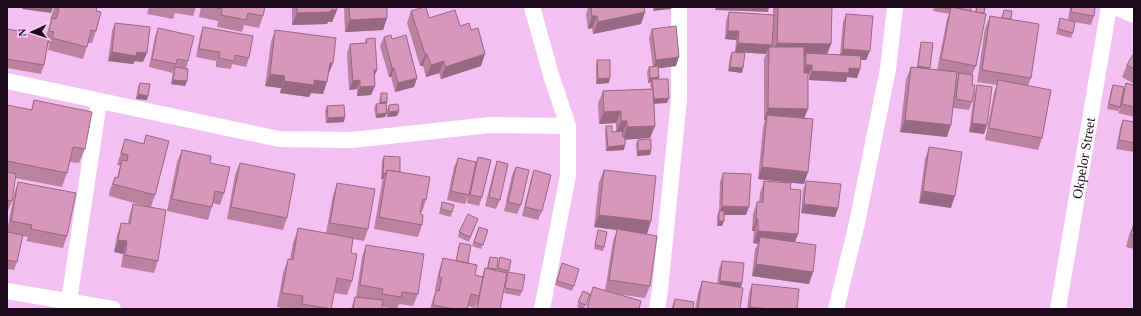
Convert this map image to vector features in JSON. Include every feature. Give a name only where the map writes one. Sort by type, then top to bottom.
[{"type":"street","points":[[532,7],[551,75],[568,126],[568,176],[542,309]]},
{"type":"street","points":[[657,309],[678,99],[679,7]]},
{"type":"street","points":[[836,309],[857,223],[888,69],[895,7]]},
{"type":"street","name":"Okpelor Street","points":[[1058,309],[1109,7]]},
{"type":"street","points":[[1115,7],[1134,15]]},
{"type":"street","points":[[7,81],[99,102],[279,139],[352,140],[490,125],[568,126]]},
{"type":"street","points":[[69,302],[99,102]]},
{"type":"street","points":[[7,291],[113,309]]},
{"type":"building","points":[[55,7],[97,7],[96,11],[101,12],[96,31],[91,30],[87,47],[52,38],[54,32],[49,31],[52,18],[56,19],[59,9]]},
{"type":"building","points":[[213,7],[265,7],[263,16],[248,13],[246,20],[221,15],[222,9]]},
{"type":"building","points":[[297,7],[337,7],[337,10],[331,10],[331,12],[297,13]]},
{"type":"building","points":[[349,7],[387,7],[387,18],[350,20]]},
{"type":"building","points":[[426,7],[429,18],[455,10],[460,26],[469,23],[471,30],[478,28],[485,54],[445,67],[444,61],[431,65],[427,54],[425,54],[411,11]]},
{"type":"building","points":[[591,7],[644,7],[645,12],[598,22],[597,16],[592,16]]},
{"type":"building","points":[[778,7],[832,7],[831,44],[777,43]]},
{"type":"building","points":[[938,7],[951,7],[951,9]]},
{"type":"building","points":[[951,7],[986,14],[976,66],[941,59]]},
{"type":"building","points":[[971,7],[971,11],[958,8]]},
{"type":"building","points":[[977,7],[985,7],[984,13],[976,12]]},
{"type":"building","points":[[1072,7],[1095,7],[1094,16],[1071,12]]},
{"type":"building","points":[[1004,10],[1012,11],[1011,19],[1002,18]]},
{"type":"building","points":[[729,12],[774,15],[772,45],[738,43],[739,31],[728,31]]},
{"type":"building","points":[[846,14],[873,16],[870,51],[843,49]]},
{"type":"building","points":[[990,16],[1039,24],[1031,78],[982,70]]},
{"type":"building","points":[[1060,18],[1075,22],[1073,33],[1058,29]]},
{"type":"building","points":[[115,23],[150,27],[147,53],[137,52],[136,56],[112,52]]},
{"type":"building","points":[[676,26],[679,57],[656,60],[652,29]]},
{"type":"building","points":[[203,27],[253,36],[249,58],[235,55],[234,61],[219,58],[220,52],[199,49]]},
{"type":"building","points":[[158,28],[194,36],[188,61],[177,59],[176,64],[152,59]]},
{"type":"building","points":[[7,29],[49,36],[44,65],[7,59]]},
{"type":"building","points":[[275,30],[336,38],[333,63],[330,63],[327,82],[314,80],[314,85],[284,81],[285,76],[270,74]]},
{"type":"building","points":[[391,35],[392,39],[406,35],[417,78],[398,83],[394,68],[392,68],[384,37]]},
{"type":"building","points":[[375,38],[377,70],[374,70],[375,86],[360,87],[360,80],[353,81],[350,44],[367,43],[366,39]]},
{"type":"building","points":[[921,42],[933,43],[930,68],[918,66]]},
{"type":"building","points":[[769,47],[804,47],[804,73],[808,73],[808,109],[768,108]]},
{"type":"building","points":[[732,52],[745,53],[743,68],[730,67]]},
{"type":"building","points":[[806,53],[861,56],[860,69],[849,68],[849,73],[812,71],[812,65],[806,65]]},
{"type":"building","points":[[1134,53],[1134,69],[1127,65]]},
{"type":"building","points":[[597,60],[610,60],[610,78],[598,79]]},
{"type":"building","points":[[658,66],[659,77],[650,78],[649,67]]},
{"type":"building","points":[[175,67],[188,69],[187,81],[173,80]]},
{"type":"building","points":[[911,67],[957,72],[951,125],[905,120]]},
{"type":"building","points":[[959,73],[973,75],[972,85],[975,85],[972,102],[956,99]]},
{"type":"building","points":[[652,79],[668,79],[669,98],[654,99]]},
{"type":"building","points":[[998,80],[1051,90],[1042,138],[989,128]]},
{"type":"building","points":[[140,83],[150,84],[148,96],[138,94]]},
{"type":"building","points":[[1126,83],[1134,85],[1134,107],[1122,104]]},
{"type":"building","points":[[977,85],[992,87],[987,125],[972,123]]},
{"type":"building","points":[[1113,85],[1124,87],[1120,107],[1109,104]]},
{"type":"building","points":[[653,89],[655,126],[627,127],[627,121],[621,121],[621,111],[604,112],[603,91]]},
{"type":"building","points":[[381,93],[387,93],[387,102],[381,102]]},
{"type":"building","points":[[34,100],[92,112],[85,149],[73,147],[67,173],[7,161],[7,105],[32,110]]},
{"type":"building","points":[[386,103],[387,113],[377,114],[376,104]]},
{"type":"building","points":[[398,104],[399,111],[389,112],[389,105]]},
{"type":"building","points":[[344,105],[345,117],[328,118],[327,106]]},
{"type":"building","points":[[767,115],[813,119],[808,172],[762,167]]},
{"type":"building","points":[[1123,120],[1134,122],[1134,143],[1119,140]]},
{"type":"building","points":[[606,126],[612,126],[612,132],[622,131],[623,137],[625,137],[625,145],[608,147]]},
{"type":"building","points":[[146,135],[169,141],[155,195],[113,184],[115,177],[118,178],[122,160],[127,161],[128,155],[121,153],[125,139],[144,144]]},
{"type":"building","points":[[651,139],[651,150],[638,151],[638,140]]},
{"type":"building","points":[[929,147],[962,152],[955,196],[923,191]]},
{"type":"building","points":[[182,150],[211,156],[210,163],[230,167],[224,193],[215,191],[212,207],[172,199]]},
{"type":"building","points":[[384,156],[400,157],[400,172],[387,170],[385,174],[383,174]]},
{"type":"building","points":[[478,157],[491,160],[482,197],[470,195]]},
{"type":"building","points":[[458,158],[476,162],[469,195],[451,191]]},
{"type":"building","points":[[497,161],[508,164],[500,200],[489,197]]},
{"type":"building","points":[[240,163],[295,174],[287,218],[231,207]]},
{"type":"building","points":[[516,167],[529,170],[521,205],[508,202]]},
{"type":"building","points":[[387,170],[430,177],[426,200],[423,199],[420,214],[423,215],[422,225],[379,217]]},
{"type":"building","points":[[534,170],[551,175],[542,211],[525,207]]},
{"type":"building","points":[[604,170],[656,176],[651,221],[599,215]]},
{"type":"building","points":[[7,172],[16,174],[12,201],[7,200]]},
{"type":"building","points":[[723,173],[751,174],[749,207],[722,206]]},
{"type":"building","points":[[764,181],[791,183],[790,189],[801,190],[798,234],[758,231],[758,219],[756,219],[757,202],[763,202]]},
{"type":"building","points":[[806,181],[841,184],[838,208],[804,204]]},
{"type":"building","points":[[18,182],[76,193],[67,236],[31,229],[32,225],[11,221]]},
{"type":"building","points":[[337,183],[375,189],[368,229],[330,223]]},
{"type":"building","points":[[442,202],[454,205],[452,212],[441,209]]},
{"type":"building","points":[[133,204],[166,210],[158,261],[125,255],[127,241],[118,240],[121,223],[130,224]]},
{"type":"building","points":[[719,211],[724,211],[724,221],[719,221]]},
{"type":"building","points":[[468,214],[478,219],[470,237],[459,232]]},
{"type":"building","points":[[1134,223],[1134,236],[1131,235]]},
{"type":"building","points":[[479,227],[488,230],[483,245],[474,242]]},
{"type":"building","points":[[298,228],[353,238],[351,253],[357,254],[352,281],[337,278],[331,309],[302,304],[303,296],[282,293],[288,259],[293,260]]},
{"type":"building","points":[[617,229],[657,236],[650,286],[609,280]]},
{"type":"building","points":[[598,230],[607,232],[604,247],[595,245]]},
{"type":"building","points":[[8,232],[23,235],[17,262],[7,260]]},
{"type":"building","points":[[760,237],[816,245],[813,272],[756,264]]},
{"type":"building","points":[[460,243],[471,245],[468,263],[456,261]]},
{"type":"building","points":[[366,245],[424,254],[418,294],[402,292],[401,297],[382,294],[383,289],[360,285]]},
{"type":"building","points":[[490,257],[498,258],[497,269],[488,268]]},
{"type":"building","points":[[500,257],[511,260],[509,271],[498,268]]},
{"type":"building","points":[[443,258],[477,265],[475,275],[483,277],[479,296],[471,294],[467,309],[454,309],[433,305],[436,290],[439,291],[442,278],[439,277]]},
{"type":"building","points":[[722,261],[744,263],[742,283],[720,281]]},
{"type":"building","points":[[562,263],[579,269],[574,286],[557,281]]},
{"type":"building","points":[[485,268],[507,273],[500,309],[477,309]]},
{"type":"building","points":[[508,272],[525,275],[522,291],[505,288]]},
{"type":"building","points":[[702,281],[743,288],[740,309],[698,309]]},
{"type":"building","points":[[752,284],[799,289],[797,309],[750,307]]},
{"type":"building","points":[[593,287],[641,301],[639,309],[587,309]]},
{"type":"building","points":[[583,291],[590,294],[586,305],[578,302]]},
{"type":"building","points":[[355,297],[383,300],[382,309],[353,309]]},
{"type":"building","points":[[675,299],[694,302],[693,309],[673,309]]}]
